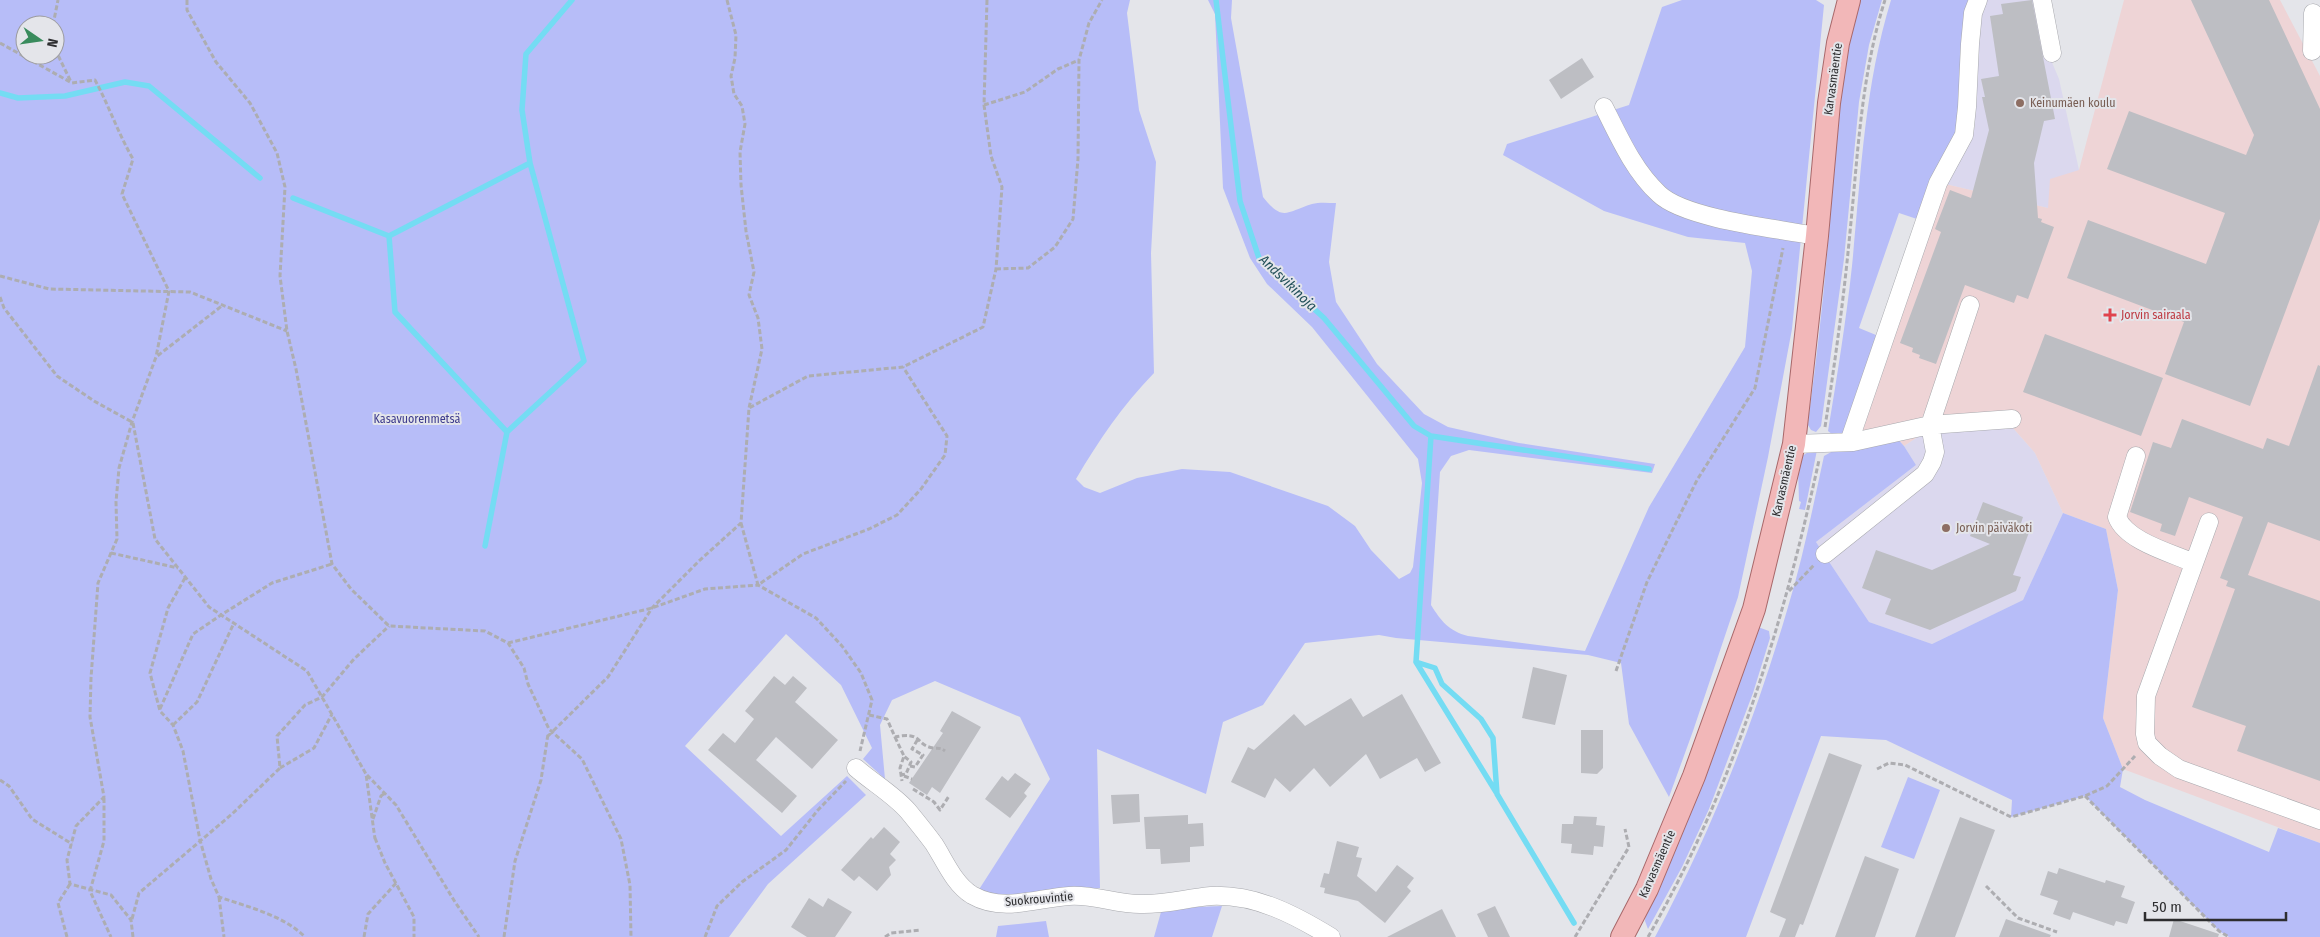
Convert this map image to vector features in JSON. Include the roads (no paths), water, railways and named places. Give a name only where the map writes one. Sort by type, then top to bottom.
[{"type":"main road","name":"Karvasmäentie","points":[[1622,937],[1647,890],[1694,776],[1754,609],[1794,444],[1817,236],[1829,103],[1838,43],[1849,0]]},
{"type":"street","points":[[1849,442],[1935,191],[1964,135],[1971,28],[1973,13],[1978,0]]},
{"type":"street","points":[[2042,0],[2052,53]]},
{"type":"street","points":[[2315,12],[2312,51],[2320,43]]},
{"type":"street","points":[[1604,107],[1640,172],[1660,195],[1678,207],[1705,215],[1817,236]]},
{"type":"street","points":[[1825,554],[1925,474],[1935,452],[1930,424],[1970,305]]},
{"type":"street","points":[[1794,444],[1849,442],[1930,424],[2012,419]]},
{"type":"street","points":[[2136,456],[2116,517],[2120,526],[2155,547],[2194,562]]},
{"type":"street","points":[[2209,522],[2146,696],[2145,734],[2147,742],[2160,756],[2179,768],[2320,820]]},
{"type":"street","name":"Suokrouvintie","points":[[856,768],[906,809],[933,843],[958,882],[971,894],[986,901],[1018,904],[1067,896],[1083,896],[1142,905],[1212,896],[1243,899],[1270,905],[1304,921],[1331,937]]},
{"type":"waterway","points":[[293,198],[389,236],[530,163],[522,110],[526,54],[572,0]]},
{"type":"waterway","name":"Andsvikinoja","points":[[1216,0],[1240,201],[1259,258],[1324,318],[1414,426],[1431,436],[1649,469]]},
{"type":"waterway","points":[[0,93],[18,98],[65,96],[125,82],[149,86],[260,178]]},
{"type":"waterway","points":[[389,236],[395,312],[507,432],[584,361],[530,163]]},
{"type":"waterway","points":[[485,546],[507,432]]},
{"type":"waterway","points":[[1431,436],[1416,662],[1435,668],[1442,684],[1481,719],[1493,738],[1497,794],[1574,923]]},
{"type":"waterway","points":[[1416,662],[1496,792]]},
{"type":"place","name":"Keinumäen koulu","points":[[2020,103]]},
{"type":"place","name":"Jorvin sairaala","points":[[2110,315]]},
{"type":"place","name":"Jorvin päiväkoti","points":[[1946,528]]},
{"type":"park label","name":"Kasavuorenmetsä","points":[[417,419]]}]
